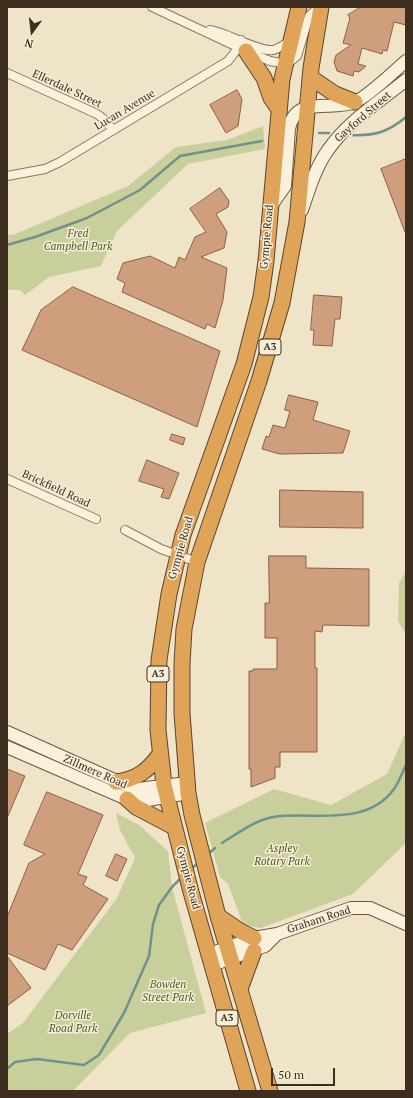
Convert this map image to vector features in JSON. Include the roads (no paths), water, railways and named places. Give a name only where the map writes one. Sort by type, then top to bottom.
[{"type":"highway","name":"Gympie Road","points":[[248,1091],[191,892],[165,791],[160,754],[158,709],[159,660],[165,613],[178,554],[249,348],[263,283],[278,108],[285,63],[299,7]]},
{"type":"highway","name":"Gympie Road","points":[[270,1091],[218,916],[196,833],[188,788],[182,713],[182,664],[184,629],[197,562],[273,340],[286,286],[297,222],[310,77],[320,7]]},
{"type":"highway","points":[[242,46],[264,78],[271,98],[278,108]]},
{"type":"highway","points":[[310,77],[335,94],[355,102]]},
{"type":"highway","points":[[116,782],[131,779],[145,772],[151,767],[160,754]]},
{"type":"highway","points":[[127,799],[136,807],[174,827]]},
{"type":"highway","points":[[218,916],[240,931],[254,944],[240,989]]},
{"type":"main road","name":"Gayford Street","points":[[307,107],[340,106],[355,102],[406,61]]},
{"type":"main road","name":"Gayford Street","points":[[297,222],[319,165],[333,142],[356,120],[406,80]]},
{"type":"main road","points":[[270,207],[285,186],[291,121],[296,115],[307,107]]},
{"type":"main road","name":"Zillmere Road","points":[[7,732],[130,788],[165,791],[188,788]]},
{"type":"main road","name":"Zillmere Road","points":[[7,747],[127,799],[148,800],[165,791]]},
{"type":"main road","name":"Graham Road","points":[[211,959],[254,944],[265,946],[277,934],[351,908],[370,908],[406,924]]},
{"type":"street","points":[[157,8],[199,28],[220,32],[270,62],[285,63],[291,61],[297,56],[310,16],[320,7]]},
{"type":"street","points":[[242,46],[270,50],[278,48],[290,41]]},
{"type":"street","name":"Lucan Avenue","points":[[7,176],[53,166],[224,64],[242,46]]},
{"type":"street","name":"Ellerdale Street","points":[[7,74],[97,114],[105,120],[112,130]]},
{"type":"street","name":"Brickfield Road","points":[[7,479],[96,519]]},
{"type":"street","points":[[125,530],[161,549],[197,562]]},
{"type":"waterway","points":[[352,135],[368,135],[381,132],[387,130],[406,117]]},
{"type":"waterway","points":[[319,133],[329,133]]},
{"type":"waterway","points":[[7,245],[35,237],[87,218],[140,190],[180,156],[262,141]]},
{"type":"waterway","points":[[222,843],[253,824],[273,817],[338,815],[369,809],[382,801],[394,789],[406,765]]},
{"type":"waterway","points":[[208,854],[215,848]]},
{"type":"waterway","points":[[190,870],[198,863]]},
{"type":"waterway","points":[[7,1069],[15,1062],[37,1059],[84,1065],[99,1055],[124,1013],[149,956],[153,924],[159,905],[172,887],[182,877]]},
{"type":"park label","name":"Fred Campbell Park","points":[[78,240]]},
{"type":"park label","name":"Aspley Rotary Park","points":[[282,855]]},
{"type":"park label","name":"Bowden Street Park","points":[[168,991]]},
{"type":"park label","name":"Dorville Road Park","points":[[73,1022]]}]
